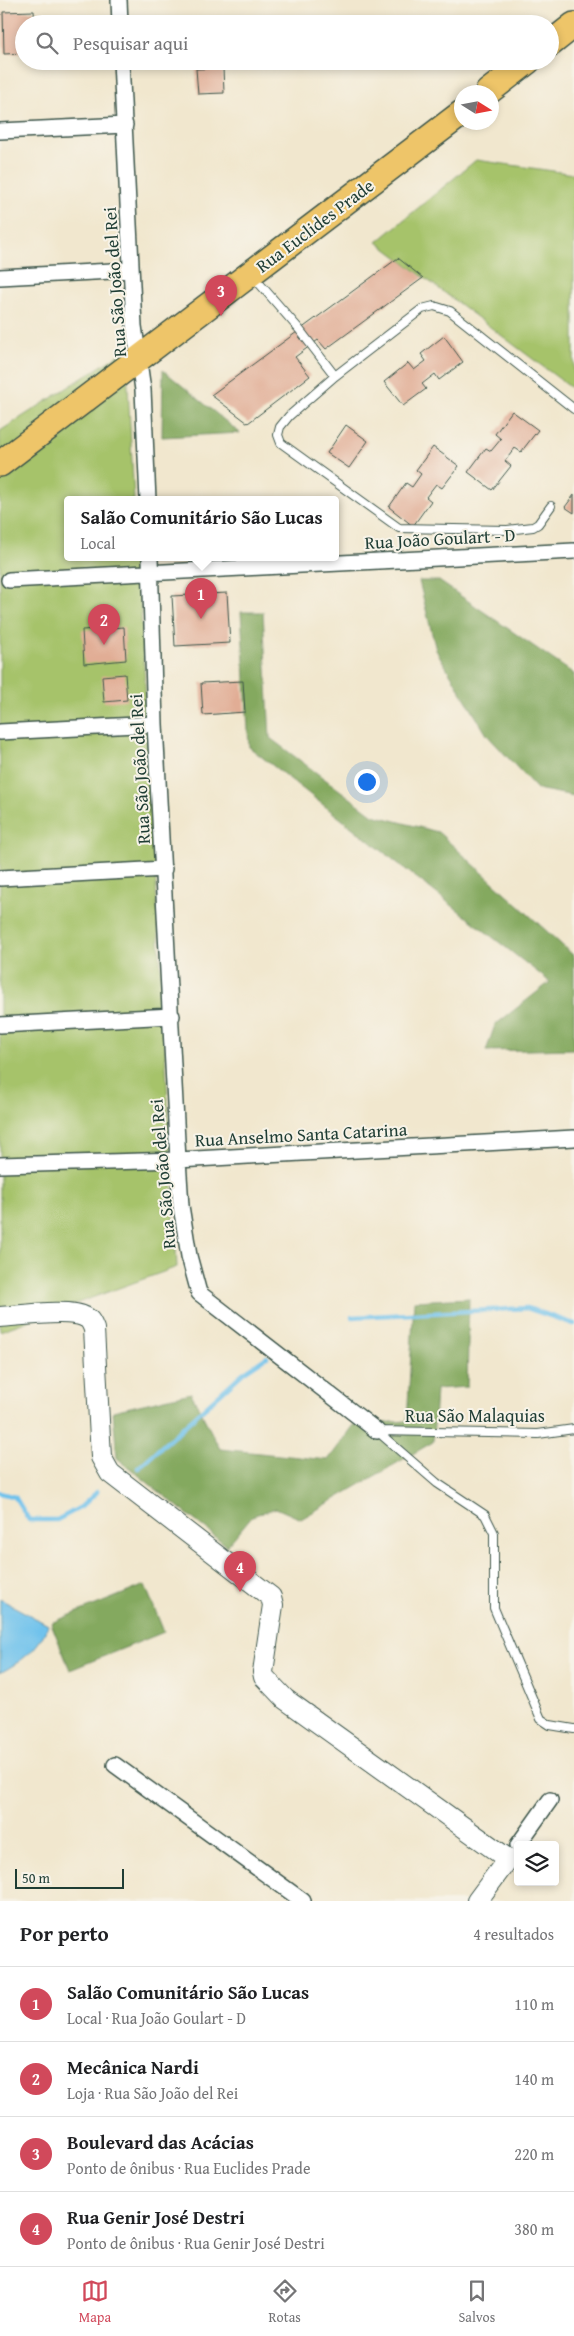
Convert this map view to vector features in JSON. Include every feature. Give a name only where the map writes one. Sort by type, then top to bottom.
[{"type":"main road","points":[[559,37],[574,26]]},
{"type":"main road","points":[[497,85],[516,70]]},
{"type":"main road","name":"Rua Euclides Prade","points":[[0,464],[454,119]]},
{"type":"street","points":[[119,0],[120,15]]},
{"type":"street","name":"Rua São João del Rei","points":[[122,70],[134,326],[143,390],[148,496]]},
{"type":"street","points":[[0,132],[124,125]]},
{"type":"street","points":[[0,277],[131,270]]},
{"type":"street","name":"Rua João Goulart - D","points":[[339,559],[574,551]]},
{"type":"street","name":"Rua João Goulart - D","points":[[9,580],[150,565],[271,561]]},
{"type":"street","name":"Rua São João del Rei","points":[[150,565],[155,724],[172,1016],[178,1160],[182,1215],[189,1256],[199,1293],[377,1431]]},
{"type":"street","points":[[0,732],[155,724]]},
{"type":"street","points":[[0,878],[164,869]]},
{"type":"street","points":[[0,1025],[172,1016]]},
{"type":"street","name":"Rua Anselmo Santa Catarina","points":[[0,1165],[178,1160],[574,1138]]},
{"type":"street","points":[[0,1317],[71,1313],[86,1317],[91,1321],[94,1329],[101,1457],[104,1466],[118,1479],[271,1597],[273,1604],[263,1664],[264,1678],[284,1699],[514,1850],[477,1901]]},
{"type":"street","points":[[115,1765],[303,1901]]},
{"type":"street","points":[[520,1841],[550,1800]]},
{"type":"lane","points":[[252,274],[299,329],[335,376]]},
{"type":"lane","points":[[550,506],[538,524],[533,527],[507,530],[399,528],[280,443],[278,435],[280,426],[288,416],[335,376],[422,309],[434,306],[450,311],[574,409]]},
{"type":"lane","name":"Rua São Malaquias","points":[[377,1431],[538,1434],[574,1429]]},
{"type":"lane","name":"Rua São João del Rei","points":[[377,1431],[437,1483],[485,1515],[491,1524],[494,1533],[494,1608],[541,1719],[550,1725],[574,1729]]},
{"type":"green space","points":[[476,160],[574,174],[574,390],[377,242]]},
{"type":"green space","points":[[126,350],[134,496],[64,496],[64,561],[138,561],[177,1267],[0,1331],[0,431]]},
{"type":"green space","points":[[163,370],[240,433],[162,437]]},
{"type":"green space","points":[[419,581],[439,581],[574,674],[574,796],[537,789],[487,735],[436,650]]},
{"type":"green space","points":[[241,612],[263,612],[270,738],[373,815],[438,832],[574,956],[574,1049],[486,1051],[495,1025],[550,982],[249,747]]},
{"type":"green space","points":[[469,1298],[467,1387],[436,1389],[433,1442],[301,1519],[276,1508],[252,1516],[227,1546],[117,1458],[113,1411],[191,1393],[220,1449],[328,1460],[354,1425],[407,1421],[414,1301]]},
{"type":"green space","points":[[145,1585],[164,1632],[70,1670],[51,1623]]},
{"type":"water","points":[[0,1599],[48,1625],[40,1641],[29,1654],[0,1673]]},
{"type":"building","points":[[34,11],[34,15],[15,15],[15,53],[4,54],[3,12]]},
{"type":"building","points":[[196,70],[223,70],[224,93],[198,94]]},
{"type":"building","points":[[398,258],[423,278],[326,349],[318,340],[295,357],[310,376],[248,423],[211,395]]},
{"type":"building","points":[[444,336],[463,362],[439,380],[435,374],[422,384],[426,389],[403,406],[384,382],[408,363],[414,370],[426,361],[421,354]]},
{"type":"building","points":[[512,411],[538,430],[521,452],[515,448],[505,461],[511,466],[492,490],[468,472],[486,448],[491,451],[501,439],[495,434]]},
{"type":"building","points":[[346,425],[368,441],[349,468],[327,453]]},
{"type":"building","points":[[433,447],[459,466],[442,488],[436,484],[426,497],[431,501],[413,526],[389,507],[406,483],[412,487],[421,474],[416,470]]},
{"type":"building","points":[[574,495],[574,513],[565,507]]},
{"type":"building","points":[[227,593],[230,643],[175,646],[172,596]]},
{"type":"building","points":[[124,627],[126,660],[84,664],[82,630]]},
{"type":"building","points":[[125,674],[127,700],[104,702],[102,676]]},
{"type":"building","points":[[243,681],[245,712],[203,715],[201,683]]},
{"type":"waterway","points":[[352,1317],[527,1308],[574,1324]]},
{"type":"waterway","points":[[138,1468],[243,1373],[267,1357]]},
{"type":"waterway","points":[[0,1493],[15,1497],[29,1520],[57,1520],[81,1507],[97,1492]]},
{"type":"place","name":"Boulevard das Acácias","points":[[221,316]]},
{"type":"place","name":"Salão Comunitário São Lucas","points":[[201,619]]},
{"type":"place","name":"Mecânica Nardi","points":[[104,645]]},
{"type":"place","name":"Rua Genir José Destri","points":[[240,1592]]}]
